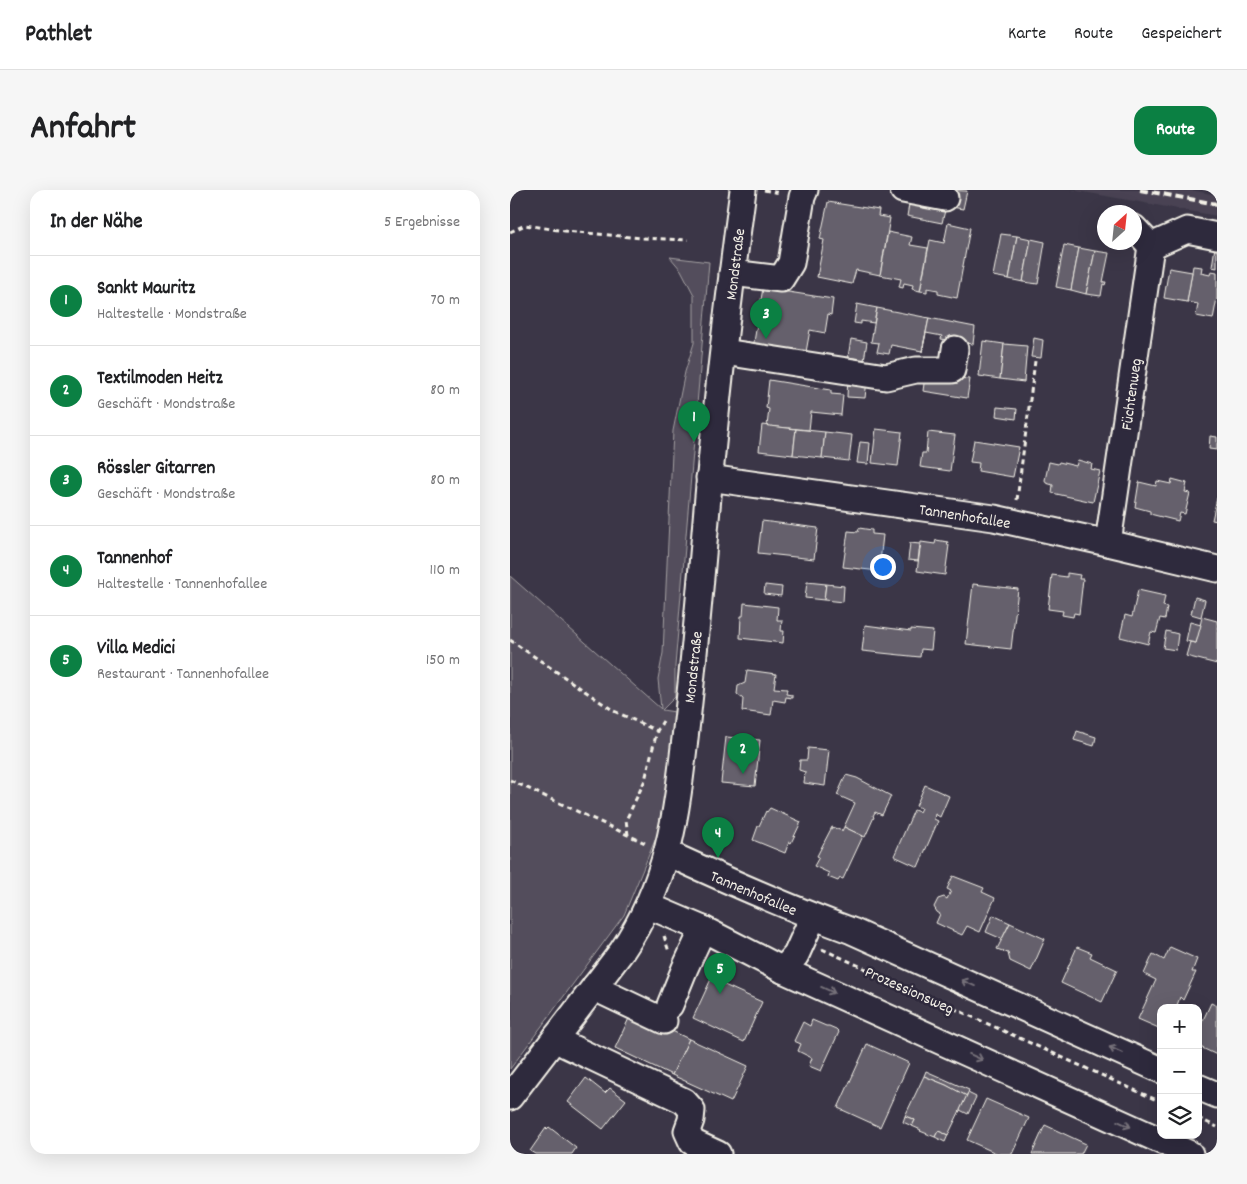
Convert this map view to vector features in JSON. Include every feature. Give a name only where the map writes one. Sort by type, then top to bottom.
[{"type":"street","name":"Mondstraße","points":[[510,1097],[633,935],[656,908],[677,802],[692,678],[709,478],[743,190]]},
{"type":"street","points":[[732,273],[781,280],[790,262],[802,197],[805,190]]},
{"type":"street","points":[[903,190],[945,198]]},
{"type":"street","points":[[1142,236],[1151,246],[1187,230],[1217,236]]},
{"type":"street","name":"Füchtenweg","points":[[1108,542],[1151,246]]},
{"type":"street","points":[[724,352],[886,377],[916,370],[952,370],[955,350]]},
{"type":"street","name":"Tannenhofallee","points":[[709,478],[994,518],[1108,542],[1217,569]]},
{"type":"street","name":"Tannenhofallee","points":[[667,853],[713,875],[813,917],[796,955],[783,970]]},
{"type":"street","points":[[656,908],[703,929],[783,970],[1190,1154]]},
{"type":"street","name":"Prozessionsweg","points":[[813,917],[861,935],[1157,1068]]},
{"type":"street","points":[[595,986],[605,993],[667,1013],[703,929]]},
{"type":"street","points":[[556,1037],[566,1045],[684,1101],[692,1110],[687,1131],[692,1142],[718,1154]]},
{"type":"street","points":[[1202,1088],[1217,1095]]},
{"type":"path","points":[[510,232],[525,225],[565,231],[688,240]]},
{"type":"path","points":[[1014,523],[1034,361]]},
{"type":"path","points":[[510,640],[614,711],[657,731]]},
{"type":"path","points":[[510,780],[628,835]]},
{"type":"path","points":[[656,908],[663,929],[666,949],[674,960],[685,968]]},
{"type":"path","name":"Prozessionsweg","points":[[803,940],[1157,1100]]},
{"type":"path","points":[[1202,1120],[1217,1127]]},
{"type":"shaded area","points":[[1072,190],[1190,190],[1217,195],[1217,216]]},
{"type":"shaded area","points":[[670,257],[709,262],[675,666],[675,697],[662,710],[675,712],[665,816],[624,915],[510,1069],[510,576],[661,709],[658,679],[663,653],[673,431],[685,372],[694,343],[694,295],[681,270]]},
{"type":"building","points":[[949,190],[967,191],[963,209],[946,206]]},
{"type":"building","points":[[910,199],[946,206],[942,223],[907,216]]},
{"type":"building","points":[[828,202],[879,210],[878,216],[890,218],[880,275],[856,270],[852,284],[817,277],[824,240],[820,239]]},
{"type":"building","points":[[948,223],[970,228],[957,298],[938,294],[938,290],[927,288],[927,292],[920,291],[930,240],[944,243]]},
{"type":"building","points":[[888,232],[912,237],[910,245],[928,248],[920,291],[912,289],[913,285],[904,283],[903,288],[899,287],[901,279],[880,275]]},
{"type":"building","points":[[1001,234],[1017,236],[1009,279],[993,276]]},
{"type":"building","points":[[1017,236],[1031,239],[1023,282],[1009,279]]},
{"type":"building","points":[[1031,239],[1045,242],[1038,284],[1023,282]]},
{"type":"building","points":[[1064,245],[1079,248],[1071,290],[1056,287]]},
{"type":"building","points":[[1215,247],[1217,247],[1217,268],[1212,267]]},
{"type":"building","points":[[1079,248],[1095,251],[1086,294],[1071,290]]},
{"type":"building","points":[[1095,251],[1109,253],[1103,282],[1106,282],[1105,285],[1103,284],[1101,296],[1086,294]]},
{"type":"building","points":[[1193,266],[1202,267],[1201,273],[1210,275],[1211,271],[1217,272],[1217,298],[1213,319],[1196,316],[1198,304],[1187,302]]},
{"type":"building","points":[[1169,268],[1192,272],[1187,302],[1164,298]]},
{"type":"building","points":[[763,288],[833,299],[831,315],[828,314],[825,333],[810,330],[806,352],[753,348]]},
{"type":"building","points":[[857,304],[877,308],[874,323],[861,321],[861,324],[854,323]]},
{"type":"building","points":[[877,308],[929,318],[922,351],[891,345],[889,354],[877,352],[879,343],[871,342]]},
{"type":"building","points":[[929,318],[975,327],[973,344],[941,339],[942,336],[926,333],[922,352]]},
{"type":"building","points":[[1034,338],[1043,340],[1041,358],[1031,357]]},
{"type":"building","points":[[851,339],[867,342],[864,360],[848,357]]},
{"type":"building","points":[[983,341],[1004,344],[1000,379],[979,376]]},
{"type":"building","points":[[1004,344],[1027,346],[1024,382],[1000,379]]},
{"type":"building","points":[[925,376],[970,379],[967,398],[923,391]]},
{"type":"building","points":[[848,377],[867,380],[865,398],[847,397]]},
{"type":"building","points":[[769,380],[831,390],[831,394],[843,395],[841,415],[811,412],[809,430],[767,426],[769,409],[766,408]]},
{"type":"building","points":[[997,407],[1017,409],[1016,419],[996,416]]},
{"type":"building","points":[[762,425],[796,429],[793,455],[759,451]]},
{"type":"building","points":[[796,429],[825,432],[822,458],[793,455]]},
{"type":"building","points":[[876,429],[902,432],[898,466],[872,463]]},
{"type":"building","points":[[825,432],[852,435],[849,461],[822,458]]},
{"type":"building","points":[[928,432],[955,435],[950,471],[920,467],[922,453],[926,453]]},
{"type":"building","points":[[1210,436],[1217,437],[1217,450],[1209,449]]},
{"type":"building","points":[[974,440],[1019,447],[1013,477],[978,471],[979,463],[970,462]]},
{"type":"building","points":[[860,442],[870,443],[868,464],[857,463]]},
{"type":"building","points":[[1078,460],[1092,464],[1091,469],[1100,471],[1093,502],[1052,493],[1053,485],[1046,483],[1049,462],[1076,466]]},
{"type":"building","points":[[1172,479],[1187,483],[1185,492],[1190,493],[1185,514],[1180,513],[1178,521],[1150,514],[1150,511],[1135,507],[1139,482],[1156,486],[1157,481],[1171,484]]},
{"type":"building","points":[[1217,498],[1217,521],[1212,520]]},
{"type":"building","points":[[762,521],[818,528],[814,559],[758,553]]},
{"type":"building","points":[[859,528],[872,530],[872,534],[883,535],[879,571],[843,567],[848,531],[858,532]]},
{"type":"building","points":[[936,540],[948,542],[947,545],[949,545],[945,575],[917,571],[921,542],[935,544]]},
{"type":"building","points":[[910,543],[920,544],[918,561],[908,560]]},
{"type":"building","points":[[1067,573],[1080,575],[1079,579],[1083,579],[1079,614],[1074,613],[1073,617],[1062,615],[1063,611],[1048,609],[1052,575],[1067,577]]},
{"type":"building","points":[[807,582],[826,584],[824,600],[805,598]]},
{"type":"building","points":[[826,584],[844,586],[843,602],[824,600]]},
{"type":"building","points":[[973,584],[1018,589],[1011,649],[966,644]]},
{"type":"building","points":[[765,585],[782,587],[781,596],[764,594]]},
{"type":"building","points":[[1138,590],[1165,596],[1163,606],[1167,607],[1165,619],[1160,618],[1156,633],[1151,632],[1148,644],[1120,637],[1125,615],[1132,617]]},
{"type":"building","points":[[1195,597],[1205,600],[1201,617],[1191,614]]},
{"type":"building","points":[[744,603],[778,607],[777,620],[782,620],[781,631],[784,631],[783,643],[740,638],[741,616],[743,616]]},
{"type":"building","points":[[1202,617],[1217,621],[1217,664],[1186,656],[1190,642],[1196,643]]},
{"type":"building","points":[[1190,622],[1201,625],[1196,643],[1186,641]]},
{"type":"building","points":[[865,625],[911,631],[911,629],[933,631],[931,650],[921,649],[920,657],[862,651]]},
{"type":"building","points":[[1166,631],[1178,634],[1176,650],[1163,648]]},
{"type":"building","points":[[747,670],[776,674],[774,688],[787,689],[786,694],[792,695],[792,698],[786,697],[785,702],[773,700],[771,715],[742,711],[743,699],[737,694],[738,686],[745,683]]},
{"type":"building","points":[[1077,731],[1096,737],[1094,746],[1074,740]]},
{"type":"building","points":[[726,737],[760,740],[755,786],[721,783]]},
{"type":"building","points":[[808,748],[829,750],[825,786],[804,783],[805,772],[799,770],[800,760],[807,760]]},
{"type":"building","points":[[846,775],[857,778],[891,796],[882,815],[875,812],[865,837],[844,827],[855,803],[837,795]]},
{"type":"building","points":[[925,785],[949,796],[940,817],[935,814],[934,819],[938,821],[918,867],[894,856],[914,810],[919,812],[921,808],[916,806]]},
{"type":"building","points":[[770,808],[801,822],[785,853],[753,840],[758,826],[766,811]]},
{"type":"building","points":[[832,827],[842,831],[844,827],[863,836],[843,879],[840,878],[838,881],[828,877],[829,873],[814,866]]},
{"type":"building","points":[[953,876],[984,888],[982,892],[995,898],[980,932],[967,926],[962,935],[936,923],[940,914],[934,907],[938,899],[944,897],[947,899],[951,891],[947,889]]},
{"type":"building","points":[[993,915],[1010,923],[1002,939],[986,932]]},
{"type":"building","points":[[1010,923],[1045,939],[1031,971],[1010,961],[1008,953],[997,949]]},
{"type":"building","points":[[1077,947],[1092,953],[1090,957],[1117,970],[1102,1002],[1061,983]]},
{"type":"building","points":[[1170,947],[1197,959],[1192,972],[1196,972],[1183,1000],[1180,997],[1177,1004],[1157,1004],[1157,1027],[1138,1019],[1156,980],[1144,974],[1153,954],[1164,960]]},
{"type":"building","points":[[711,979],[762,1002],[744,1042],[693,1018]]},
{"type":"building","points":[[1211,1003],[1217,1006],[1217,1055],[1202,1048],[1202,1022]]},
{"type":"building","points":[[632,1012],[689,1039],[672,1075],[615,1048]]},
{"type":"building","points":[[812,1020],[836,1029],[839,1032],[821,1071],[809,1066],[812,1058],[798,1051],[801,1044],[794,1041],[803,1022],[810,1026]]},
{"type":"building","points":[[689,1039],[748,1066],[731,1102],[672,1075]]},
{"type":"building","points":[[867,1044],[909,1063],[880,1127],[838,1108]]},
{"type":"building","points":[[926,1071],[969,1090],[968,1093],[966,1096],[924,1076]]},
{"type":"building","points":[[924,1076],[967,1096],[948,1135],[938,1131],[935,1137],[920,1131],[912,1126],[915,1120],[905,1116]]},
{"type":"building","points":[[586,1078],[605,1093],[610,1088],[626,1100],[603,1129],[568,1102]]},
{"type":"building","points":[[968,1093],[976,1097],[968,1114],[960,1110]]},
{"type":"building","points":[[986,1099],[1029,1118],[1012,1154],[998,1154],[967,1140]]},
{"type":"building","points":[[905,1116],[915,1120],[912,1126],[903,1122]]},
{"type":"building","points":[[1045,1125],[1086,1144],[1081,1154],[1032,1154]]},
{"type":"building","points":[[549,1127],[576,1148],[572,1154],[535,1154],[530,1151],[546,1128]]},
{"type":"building","points":[[938,1131],[948,1135],[945,1142],[935,1137]]},
{"type":"railway","points":[[1140,190],[1217,204]]},
{"type":"place","name":"Rössler Gitarren","points":[[766,339]]},
{"type":"place","name":"Sankt Mauritz","points":[[694,442]]},
{"type":"place","name":"Textilmoden Heitz","points":[[743,774]]},
{"type":"place","name":"Tannenhof","points":[[718,858]]},
{"type":"place","name":"Villa Medici","points":[[720,994]]}]
